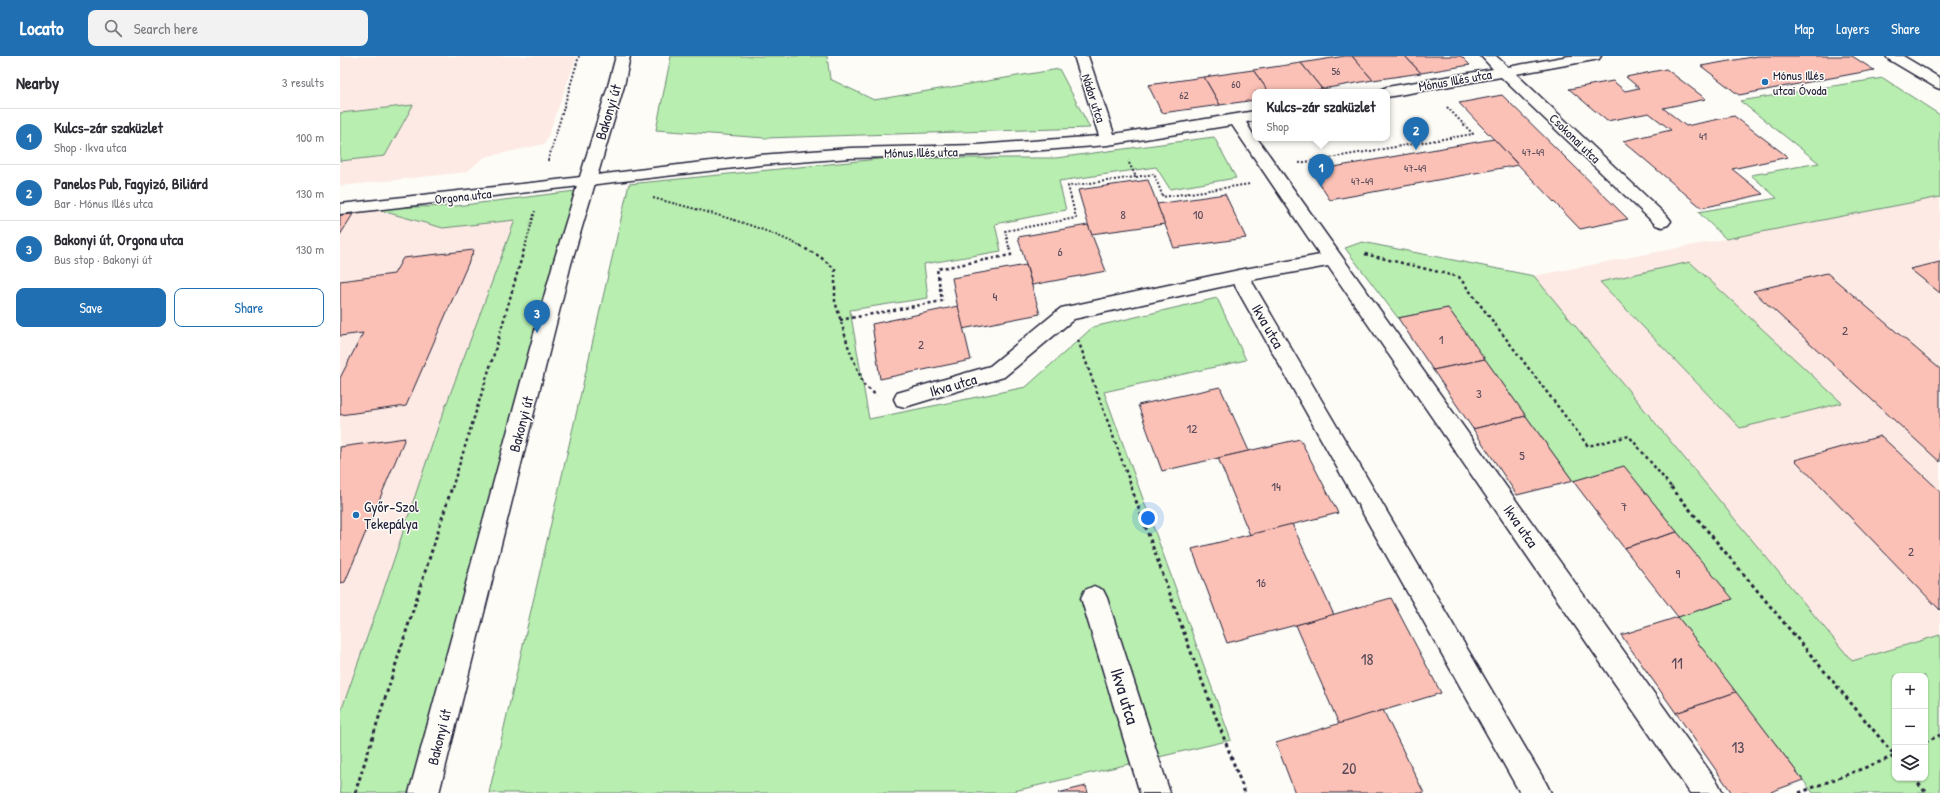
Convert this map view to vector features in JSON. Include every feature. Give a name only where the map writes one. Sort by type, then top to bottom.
[{"type":"street","name":"Bakonyi út","points":[[424,793],[562,264],[616,86],[623,56]]},
{"type":"street","name":"Nádor utca","points":[[1081,56],[1108,140]]},
{"type":"street","name":"Csokonai utca","points":[[1488,56],[1662,221]]},
{"type":"street","name":"Mónus Illés utca","points":[[1390,91],[1594,56]]},
{"type":"street","points":[[1893,56],[1940,84]]},
{"type":"street","name":"Mónus Illés utca","points":[[586,181],[760,160],[850,154],[977,150],[1108,140],[1246,118]]},
{"type":"street","name":"Ikva utca","points":[[1246,118],[1252,130]]},
{"type":"street","name":"Ikva utca","points":[[1257,141],[1273,174],[1708,793]]},
{"type":"street","name":"Orgona utca","points":[[340,209],[586,181]]},
{"type":"street","name":"Ikva utca","points":[[905,399],[997,372],[1068,314],[1239,276],[1333,259]]},
{"type":"street","name":"Ikva utca","points":[[1239,276],[1536,793]]},
{"type":"street","name":"Ikva utca","points":[[1094,598],[1155,793]]},
{"type":"path","points":[[355,793],[494,354],[533,220],[540,187],[579,56]]},
{"type":"path","points":[[840,320],[942,301],[937,269],[1010,255],[1005,231],[1076,218],[1068,186],[1154,174],[1163,197],[1473,134],[1427,85]]},
{"type":"path","points":[[1108,140],[1132,165],[1136,177]]},
{"type":"path","points":[[648,197],[718,214],[781,238],[817,254],[835,269],[835,301],[849,349],[864,386],[882,400],[905,399]]},
{"type":"path","points":[[1333,259],[1361,253],[1459,277],[1588,446],[1629,436],[1892,752]]},
{"type":"path","points":[[1068,314],[1189,645],[1245,793]]},
{"type":"path","points":[[1928,741],[1940,736]]},
{"type":"path","points":[[1799,793],[1892,757]]},
{"type":"path","points":[[1916,781],[1926,793]]},
{"type":"shaded area","points":[[340,56],[577,56],[545,144],[485,157],[466,172],[340,186]]},
{"type":"shaded area","points":[[1940,197],[1940,635],[1852,661],[1534,276]]},
{"type":"shaded area","points":[[371,208],[443,228],[515,220],[439,424],[385,586],[340,714],[340,212]]},
{"type":"green space","points":[[671,56],[827,56],[830,79],[874,100],[1059,69],[1090,128],[765,138],[656,130]]},
{"type":"green space","points":[[1883,78],[1940,115],[1940,197],[1726,239],[1698,212],[1777,198],[1751,175],[1819,163],[1740,101]]},
{"type":"green space","points":[[413,105],[385,156],[340,161],[340,113]]},
{"type":"green space","points":[[1214,137],[1236,178],[1170,189],[1156,167],[1059,181],[1066,210],[995,224],[1001,251],[924,264],[928,298],[850,310],[869,419],[1026,387],[1093,327],[1217,298],[1246,360],[1104,392],[1231,740],[1006,793],[489,793],[629,184],[889,158],[1056,158]]},
{"type":"green space","points":[[575,191],[421,793],[340,793],[340,714],[385,586],[439,424],[515,220],[443,228],[371,208],[456,206]]},
{"type":"green space","points":[[1362,242],[1534,276],[1852,661],[1940,635],[1940,793],[1813,793],[1678,617],[1732,599],[1624,467],[1573,481],[1448,308],[1398,318],[1345,248]]},
{"type":"green space","points":[[1690,262],[1842,403],[1740,428],[1600,282]]},
{"type":"building","points":[[1352,56],[1373,80],[1322,89],[1301,63]]},
{"type":"building","points":[[1352,56],[1405,56],[1421,73],[1373,80]]},
{"type":"building","points":[[1405,56],[1461,56],[1470,65],[1421,73]]},
{"type":"building","name":"Mónus Illés utcai Óvoda","points":[[1758,56],[1852,56],[1874,70],[1739,95],[1701,66]]},
{"type":"building","points":[[1301,63],[1322,89],[1267,89],[1253,70]]},
{"type":"building","points":[[1666,69],[1706,99],[1663,108],[1686,126],[1734,116],[1788,157],[1732,169],[1763,194],[1702,208],[1623,141],[1671,130],[1649,113],[1607,121],[1569,89],[1613,81],[1625,91],[1639,88],[1626,77]]},
{"type":"building","points":[[1253,70],[1267,89],[1252,89],[1252,100],[1220,105],[1204,77]]},
{"type":"building","points":[[1204,77],[1220,105],[1162,113],[1148,85]]},
{"type":"building","points":[[1502,95],[1628,219],[1580,229],[1459,103]]},
{"type":"building","points":[[1494,139],[1518,165],[1330,200],[1311,171]]},
{"type":"building","points":[[1148,180],[1165,224],[1091,234],[1078,190]]},
{"type":"building","points":[[1225,194],[1246,238],[1174,248],[1157,204]]},
{"type":"building","points":[[353,214],[340,235],[340,215]]},
{"type":"building","points":[[1088,225],[1106,271],[1032,285],[1018,237]]},
{"type":"building","points":[[474,250],[406,406],[340,415],[340,378],[363,333],[340,336],[340,281],[394,274],[403,258]]},
{"type":"building","points":[[1940,262],[1940,293],[1910,269]]},
{"type":"building","points":[[1026,265],[1040,314],[962,329],[952,278]]},
{"type":"building","points":[[1827,273],[1940,369],[1940,462],[1753,291]]},
{"type":"building","points":[[958,306],[971,360],[880,379],[872,324]]},
{"type":"building","points":[[1448,308],[1485,359],[1433,370],[1398,318]]},
{"type":"building","points":[[1485,359],[1526,416],[1473,429],[1433,370]]},
{"type":"building","points":[[1220,387],[1249,451],[1162,471],[1138,405]]},
{"type":"building","points":[[1526,416],[1573,481],[1517,495],[1473,429]]},
{"type":"building","points":[[1881,436],[1940,491],[1940,610],[1795,460]]},
{"type":"building","name":"Győr-Szol Tekepálya","points":[[405,438],[345,582],[340,583],[340,447]]},
{"type":"building","points":[[1300,439],[1338,513],[1250,535],[1218,458]]},
{"type":"building","points":[[1624,466],[1677,532],[1624,548],[1573,481]]},
{"type":"building","points":[[1292,524],[1334,615],[1227,643],[1192,549]]},
{"type":"building","points":[[1677,532],[1733,599],[1678,617],[1624,548]]},
{"type":"building","points":[[1391,598],[1441,693],[1339,724],[1296,625]]},
{"type":"building","points":[[1678,617],[1736,692],[1676,713],[1621,635]]},
{"type":"building","points":[[1736,692],[1803,780],[1768,793],[1732,793],[1676,713]]},
{"type":"building","points":[[1383,710],[1424,793],[1295,793],[1276,743]]},
{"type":"building","points":[[1086,786],[1088,793],[1058,793]]},
{"type":"place","name":"Mónus Illés utcai Óvoda","points":[[1765,82]]},
{"type":"place","name":"Panelos Pub, Fagyizó, Biliárd","points":[[1416,150]]},
{"type":"place","name":"Kulcs-zár szaküzlet","points":[[1321,187]]},
{"type":"place","name":"Bakonyi út, Orgona utca","points":[[537,333]]},
{"type":"place","name":"Győr-Szol Tekepálya","points":[[356,515]]}]
